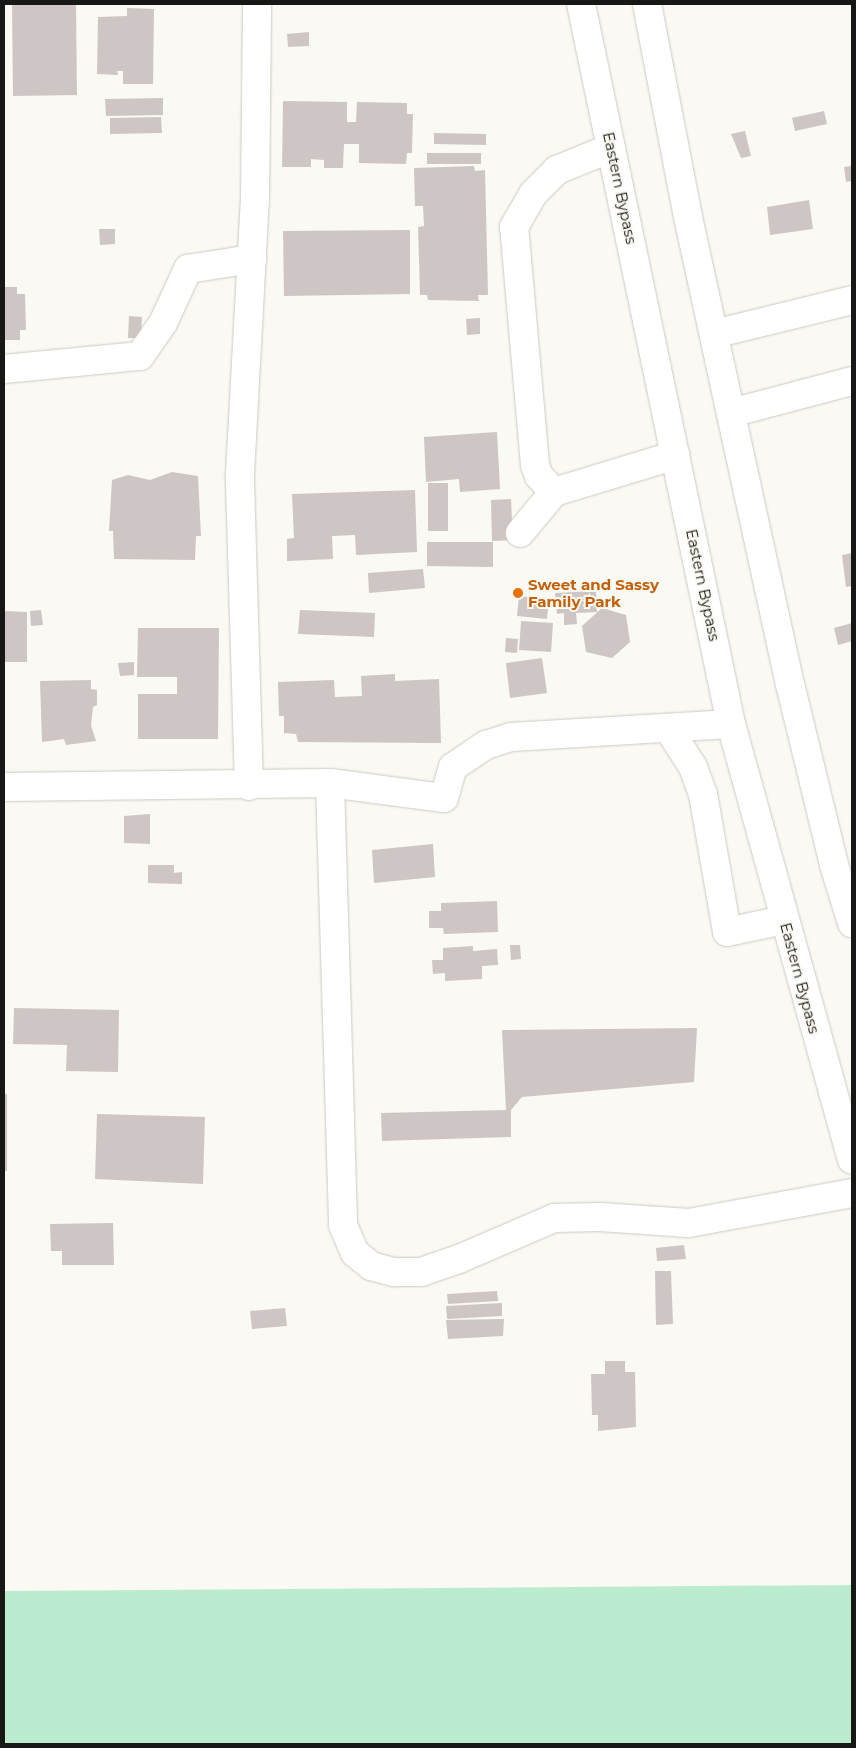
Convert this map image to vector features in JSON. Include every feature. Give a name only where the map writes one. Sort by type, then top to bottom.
[{"type":"street","points":[[250,786],[240,474],[252,260],[257,4]]},
{"type":"street","name":"Eastern Bypass","points":[[582,4],[731,724],[852,1159]]},
{"type":"street","points":[[647,4],[714,334],[790,684],[834,865],[852,923]]},
{"type":"street","points":[[554,492],[539,476],[535,465],[514,227],[534,193],[557,170],[611,148]]},
{"type":"street","points":[[4,369],[140,356],[162,323],[188,269],[252,260]]},
{"type":"street","points":[[714,334],[852,300]]},
{"type":"street","points":[[731,413],[852,381]]},
{"type":"street","points":[[520,533],[554,492],[676,455]]},
{"type":"street","points":[[4,787],[250,786],[330,783],[444,798],[453,766],[486,745],[511,737],[731,724]]},
{"type":"street","points":[[668,728],[693,767],[703,794],[728,932],[784,920]]},
{"type":"street","points":[[330,783],[343,1226],[355,1253],[371,1266],[394,1272],[421,1272],[460,1259],[554,1218],[600,1217],[689,1223],[852,1193]]},
{"type":"green space","points":[[852,1585],[852,1744],[4,1744],[4,1591]]},
{"type":"building","points":[[12,4],[76,4],[77,95],[13,96]]},
{"type":"building","points":[[127,8],[154,9],[153,84],[123,84],[123,71],[117,71],[118,75],[97,74],[98,17],[127,16]]},
{"type":"building","points":[[309,32],[309,46],[288,47],[287,34]]},
{"type":"building","points":[[163,98],[163,115],[106,116],[105,99]]},
{"type":"building","points":[[283,101],[347,102],[347,122],[356,122],[357,102],[407,103],[407,114],[413,114],[412,153],[407,153],[406,164],[359,163],[359,144],[344,144],[343,168],[324,168],[324,160],[311,159],[311,167],[282,167]]},
{"type":"building","points":[[824,111],[827,124],[795,131],[792,118]]},
{"type":"building","points":[[161,117],[162,133],[110,134],[110,118]]},
{"type":"building","points":[[745,131],[751,156],[741,158],[731,134]]},
{"type":"building","points":[[434,133],[486,134],[486,145],[434,144]]},
{"type":"building","points":[[427,153],[481,153],[481,164],[427,164]]},
{"type":"building","points":[[474,166],[475,171],[485,170],[488,295],[478,295],[479,301],[428,300],[427,295],[420,295],[418,227],[424,226],[423,206],[415,206],[414,168]]},
{"type":"building","points":[[852,166],[852,181],[846,182],[844,167]]},
{"type":"building","points":[[809,200],[813,229],[770,235],[767,207]]},
{"type":"building","points":[[99,229],[115,229],[115,244],[100,245]]},
{"type":"building","points":[[410,230],[410,294],[284,296],[283,231]]},
{"type":"building","points":[[4,287],[17,287],[17,294],[25,294],[26,330],[20,330],[20,340],[4,340]]},
{"type":"building","points":[[129,316],[142,317],[141,338],[128,338]]},
{"type":"building","points":[[480,318],[480,334],[467,335],[466,319]]},
{"type":"building","points":[[497,432],[500,489],[460,492],[459,479],[426,482],[424,437]]},
{"type":"building","points":[[172,472],[198,476],[201,536],[196,536],[195,560],[114,559],[113,531],[109,531],[112,480],[128,475],[150,480]]},
{"type":"building","points":[[428,483],[448,483],[448,531],[428,531]]},
{"type":"building","points":[[415,490],[417,552],[356,555],[355,535],[332,536],[333,559],[287,561],[287,539],[294,538],[292,494]]},
{"type":"building","points":[[511,499],[513,540],[492,541],[491,500]]},
{"type":"building","points":[[427,542],[493,542],[493,567],[427,566]]},
{"type":"building","points":[[852,553],[852,586],[846,587],[842,555]]},
{"type":"building","points":[[423,569],[425,588],[369,593],[368,573]]},
{"type":"building","points":[[596,591],[597,612],[576,613],[577,624],[564,625],[564,613],[557,614],[555,593]]},
{"type":"building","points":[[519,596],[549,599],[547,619],[517,616]]},
{"type":"building","points":[[602,608],[626,615],[630,642],[612,658],[586,652],[582,626]]},
{"type":"building","points":[[41,610],[43,625],[31,626],[30,611]]},
{"type":"building","points":[[300,610],[375,613],[374,637],[298,634]]},
{"type":"building","points":[[4,611],[27,612],[27,662],[4,662]]},
{"type":"building","points":[[521,621],[553,623],[551,652],[519,650]]},
{"type":"building","points":[[852,623],[852,641],[838,645],[834,628]]},
{"type":"building","points":[[138,628],[219,628],[218,739],[138,739],[138,694],[177,694],[177,677],[137,677]]},
{"type":"building","points":[[506,638],[518,639],[517,653],[505,652]]},
{"type":"building","points":[[542,658],[547,693],[510,698],[506,663]]},
{"type":"building","points":[[134,662],[134,675],[120,676],[118,663]]},
{"type":"building","points":[[395,674],[395,681],[439,679],[441,743],[298,742],[296,734],[284,733],[284,716],[279,716],[278,682],[334,680],[335,697],[362,696],[361,676]]},
{"type":"building","points":[[91,680],[91,689],[97,690],[97,705],[93,707],[91,725],[96,741],[66,745],[64,739],[42,742],[40,681]]},
{"type":"building","points":[[150,814],[150,844],[124,843],[124,816]]},
{"type":"building","points":[[433,844],[435,877],[374,883],[372,850]]},
{"type":"building","points":[[148,865],[174,865],[174,873],[182,872],[182,884],[148,883]]},
{"type":"building","points":[[497,901],[498,932],[444,934],[443,928],[429,928],[429,911],[441,911],[441,903]]},
{"type":"building","points":[[510,945],[520,945],[521,959],[511,960]]},
{"type":"building","points":[[473,946],[473,951],[497,949],[498,965],[482,966],[482,979],[445,981],[445,973],[433,974],[432,960],[443,960],[443,948]]},
{"type":"building","points":[[14,1008],[119,1010],[118,1072],[66,1071],[67,1045],[13,1044]]},
{"type":"building","points":[[697,1028],[694,1082],[522,1097],[511,1110],[511,1137],[382,1141],[381,1113],[506,1110],[502,1030]]},
{"type":"building","points":[[4,1094],[7,1094],[7,1171],[4,1171]]},
{"type":"building","points":[[97,1114],[205,1117],[203,1184],[95,1179]]},
{"type":"building","points":[[113,1223],[114,1265],[62,1265],[62,1251],[51,1251],[50,1224]]},
{"type":"building","points":[[684,1245],[686,1259],[657,1261],[656,1248]]},
{"type":"building","points":[[655,1271],[671,1271],[673,1324],[656,1325]]},
{"type":"building","points":[[497,1291],[498,1301],[448,1304],[447,1294]]},
{"type":"building","points":[[502,1303],[502,1316],[447,1319],[446,1306]]},
{"type":"building","points":[[285,1308],[287,1326],[252,1329],[250,1311]]},
{"type":"building","points":[[504,1319],[503,1336],[448,1339],[446,1320]]},
{"type":"building","points":[[605,1361],[625,1361],[625,1372],[635,1372],[636,1427],[598,1431],[598,1415],[592,1415],[591,1374],[605,1374]]},
{"type":"place","name":"Sweet and Sassy Family Park","points":[[518,593]]}]
